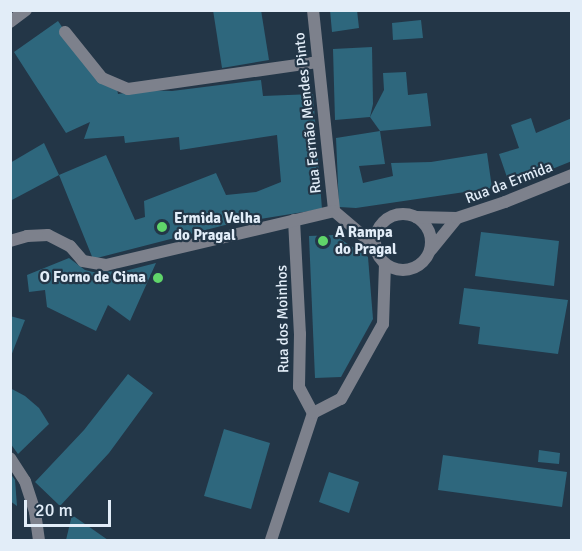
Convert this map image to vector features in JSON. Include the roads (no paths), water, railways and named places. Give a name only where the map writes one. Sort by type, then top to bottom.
[{"type":"street","points":[[10,22],[26,10]]},
{"type":"street","name":"Rua Fernão Mendes Pinto","points":[[312,10],[334,211]]},
{"type":"street","points":[[65,32],[102,78],[128,89],[316,62]]},
{"type":"street","name":"Rua da Ermida","points":[[457,218],[506,202],[572,175]]},
{"type":"street","points":[[10,241],[27,236],[48,235],[70,246],[83,261],[106,265],[334,211],[374,245],[378,257],[385,265],[393,269],[411,270],[426,258],[457,218]]},
{"type":"street","points":[[374,245],[379,226],[390,216],[406,214],[416,217],[457,218]]},
{"type":"street","points":[[416,217],[425,223],[430,232],[430,250]]},
{"type":"street","name":"Rua dos Moinhos","points":[[294,220],[300,334],[299,387],[314,413]]},
{"type":"street","points":[[271,540],[314,413],[341,399],[383,324],[385,265]]},
{"type":"street","points":[[10,458],[25,481],[35,512],[39,540]]},
{"type":"place","name":"Ermida Velha do Pragal","points":[[162,227]]},
{"type":"place","name":"A Rampa do Pragal","points":[[323,241]]},
{"type":"place","name":"O Forno de Cima","points":[[158,278]]}]
